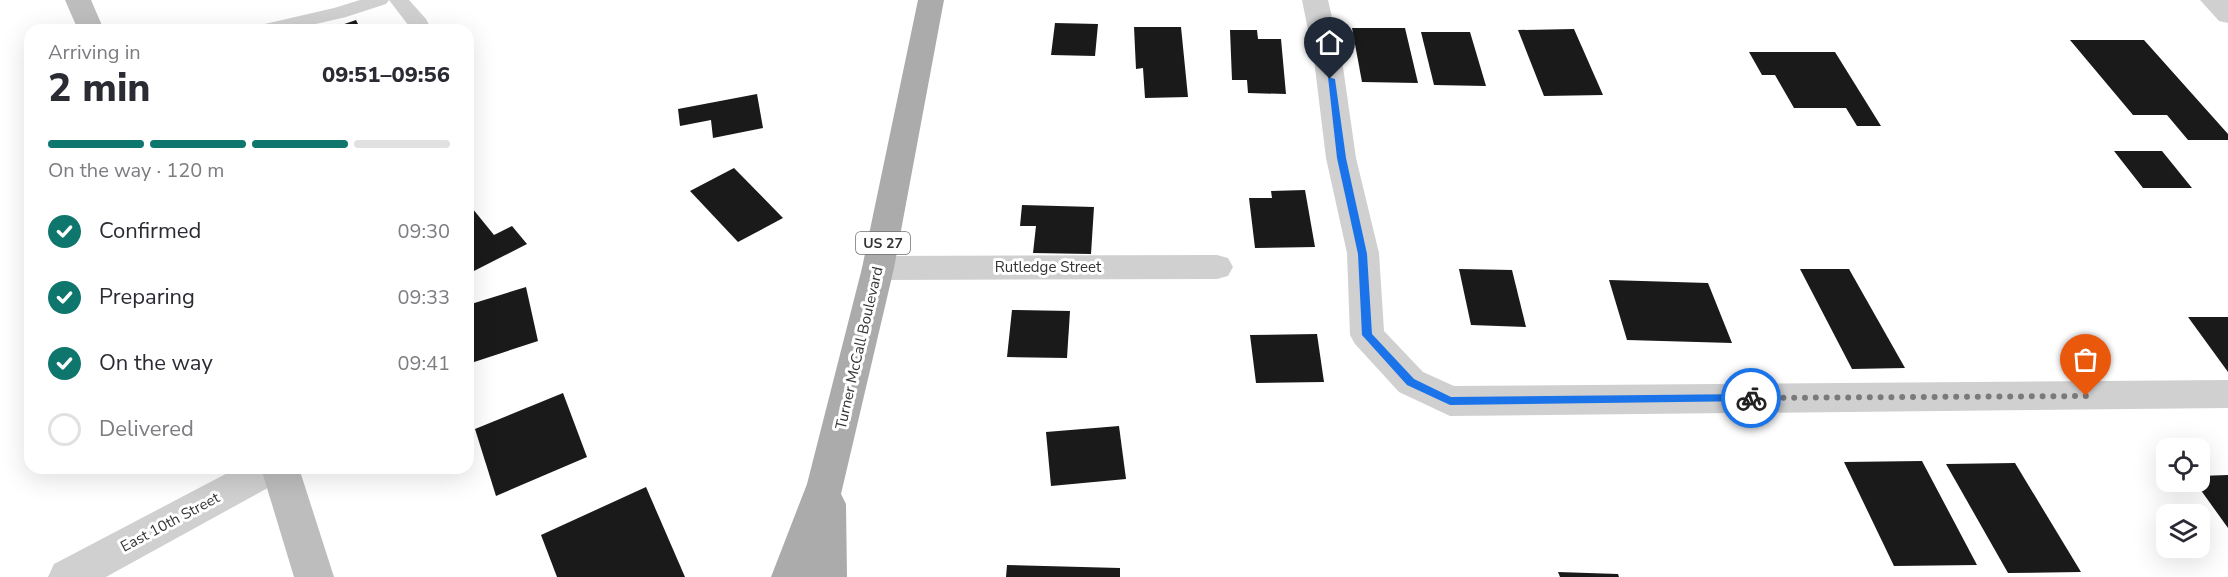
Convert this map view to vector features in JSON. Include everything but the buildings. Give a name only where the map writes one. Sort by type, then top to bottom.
[{"type":"main road","points":[[78,0],[88,24]]},
{"type":"main road","name":"Turner McCall Boulevard","points":[[791,577],[826,484],[878,268],[931,0]]},
{"type":"main road","points":[[282,474],[314,577]]},
{"type":"main road","name":"Turner McCall Boulevard","points":[[826,484],[827,577]]},
{"type":"street","points":[[1315,0],[1328,60],[1341,158],[1363,254],[1367,335],[1411,382],[1450,401],[2228,394]]},
{"type":"street","points":[[2213,0],[2228,15]]},
{"type":"street","name":"Rutledge Street","points":[[878,268],[1217,267]]},
{"type":"street","name":"East 10th Street","points":[[68,577],[260,474]]},
{"type":"lane","points":[[290,24],[339,13],[379,0]]},
{"type":"lane","points":[[399,0],[419,24]]},
{"type":"way so far","points":[[1751,398],[2086,396]]},
{"type":"route","points":[[1330,79],[1341,158],[1363,254],[1367,335],[1411,382],[1450,401],[1751,398]]}]
